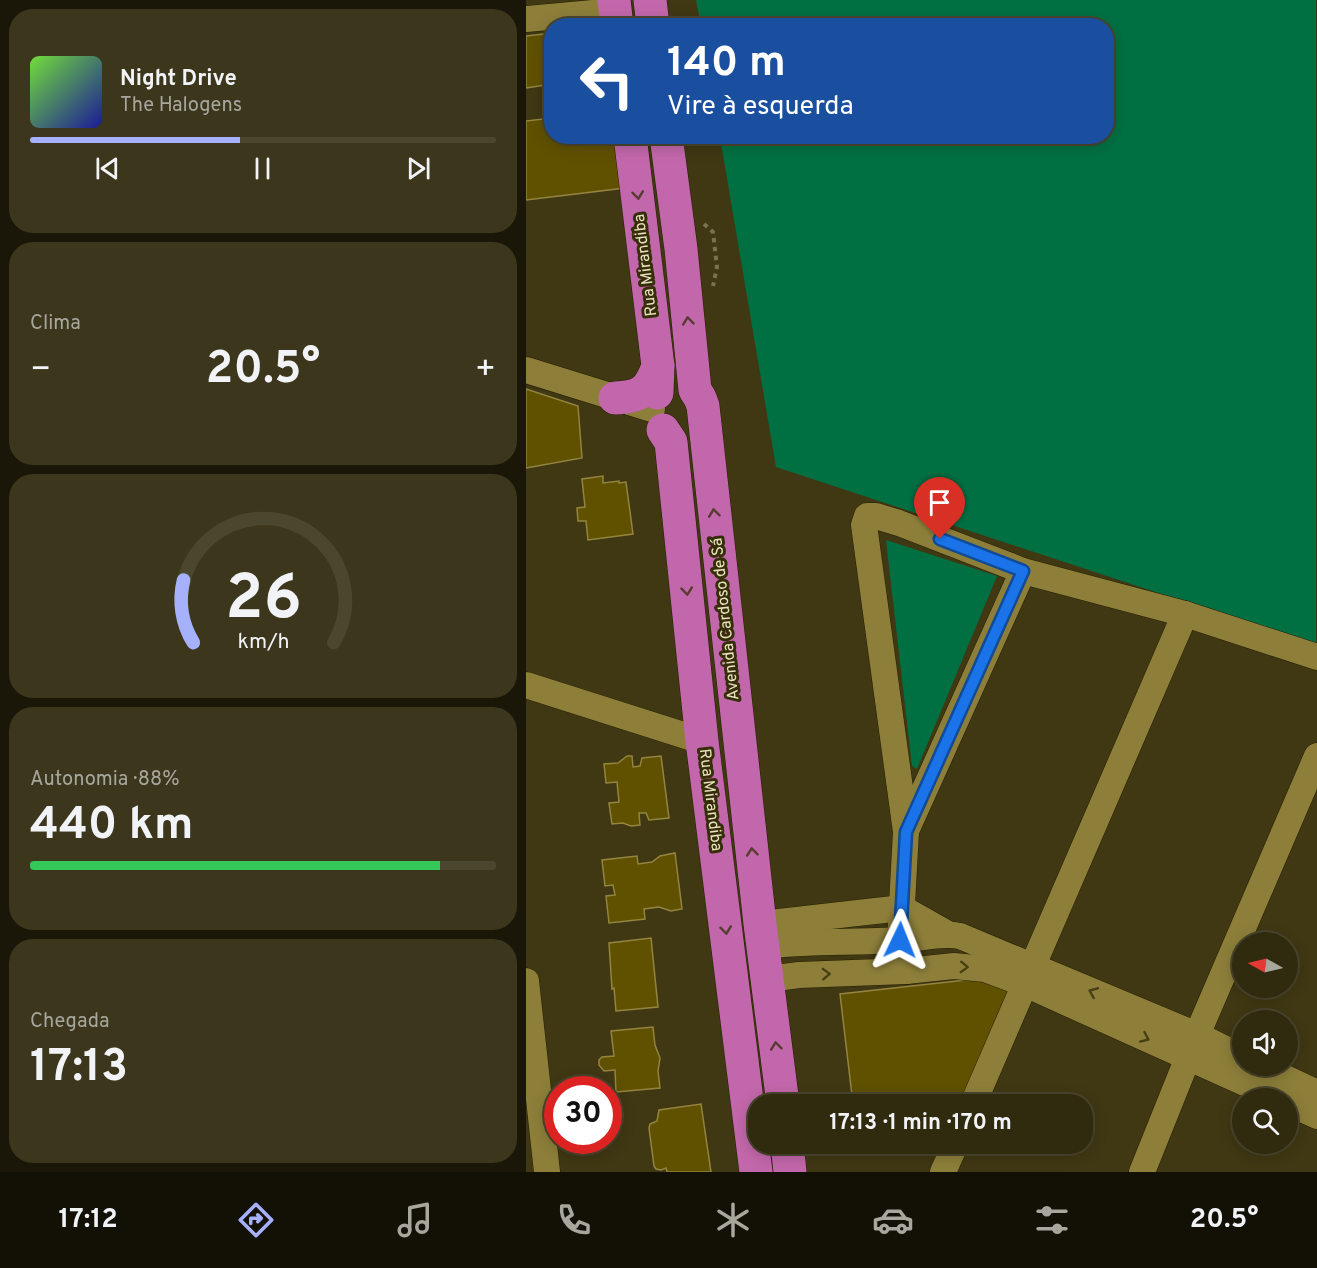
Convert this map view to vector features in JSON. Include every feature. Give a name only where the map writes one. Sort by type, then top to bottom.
[{"type":"highway","points":[[649,0],[652,18]]},
{"type":"highway","name":"Rua Mirandiba","points":[[631,144],[658,400],[671,442],[702,741],[756,1172]]},
{"type":"highway","name":"Avenida Cardoso de Sá","points":[[667,144],[781,1094]]},
{"type":"highway","points":[[615,398],[637,395],[646,390],[653,380],[658,400],[679,434],[687,432],[699,422],[699,402],[688,385],[671,383],[663,387],[658,400]]},
{"type":"highway","points":[[788,1154],[790,1172]]},
{"type":"street","points":[[526,19],[615,12]]},
{"type":"street","points":[[526,370],[615,398],[658,400]]},
{"type":"street","points":[[906,972],[900,940],[906,832],[864,520],[867,516],[876,516],[899,523],[1023,571],[1185,614],[1316,657]]},
{"type":"street","points":[[906,832],[1023,571]]},
{"type":"street","points":[[977,1094],[1185,614]]},
{"type":"street","points":[[526,685],[702,741]]},
{"type":"street","points":[[1142,1172],[1316,756]]},
{"type":"street","points":[[762,935],[902,908],[948,934],[974,940],[1029,975],[1193,1046],[1262,1088]]},
{"type":"street","points":[[762,935],[796,942],[900,940],[948,934]]},
{"type":"street","points":[[768,979],[799,975],[906,972],[954,966],[1029,975]]},
{"type":"street","points":[[526,981],[547,1172]]},
{"type":"street","points":[[1193,1046],[1232,1055]]},
{"type":"street","points":[[1281,1076],[1316,1093]]},
{"type":"street","points":[[1298,1108],[1316,1116]]},
{"type":"street","points":[[943,1172],[951,1154]]},
{"type":"green space","points":[[696,0],[1316,0],[1316,645],[776,467],[721,144],[1114,144],[1114,18],[700,18]]},
{"type":"green space","points":[[886,540],[997,576],[917,769],[912,766]]},
{"type":"building","points":[[544,34],[544,85],[526,88],[526,36]]},
{"type":"building","points":[[544,119],[544,144],[622,144],[625,188],[526,200],[526,121]]},
{"type":"building","points":[[526,389],[578,406],[582,458],[526,468]]},
{"type":"building","points":[[603,476],[603,483],[626,482],[633,534],[588,540],[586,521],[578,521],[577,508],[585,507],[582,479]]},
{"type":"building","points":[[627,756],[632,756],[633,767],[640,766],[642,758],[661,756],[669,818],[649,820],[646,813],[639,813],[640,825],[612,824],[609,803],[619,802],[617,782],[606,783],[604,764],[618,763]]},
{"type":"building","points":[[675,853],[682,909],[671,911],[659,907],[644,909],[645,919],[609,923],[606,896],[615,895],[613,885],[605,886],[602,860],[637,856],[638,864],[652,862],[660,856]]},
{"type":"building","points":[[651,938],[658,1007],[616,1011],[609,943]]},
{"type":"building","points":[[984,978],[1010,992],[967,1094],[852,1094],[840,994]]},
{"type":"building","points":[[653,1027],[655,1045],[660,1058],[658,1071],[660,1088],[622,1091],[622,1076],[615,1076],[615,1070],[604,1071],[599,1065],[599,1060],[602,1057],[614,1056],[611,1031]]},
{"type":"building","points":[[701,1104],[711,1172],[667,1172],[666,1168],[656,1169],[649,1128],[650,1124],[657,1121],[659,1110]]},
{"type":"route","points":[[900,940],[906,832],[1023,571],[940,539]]}]
